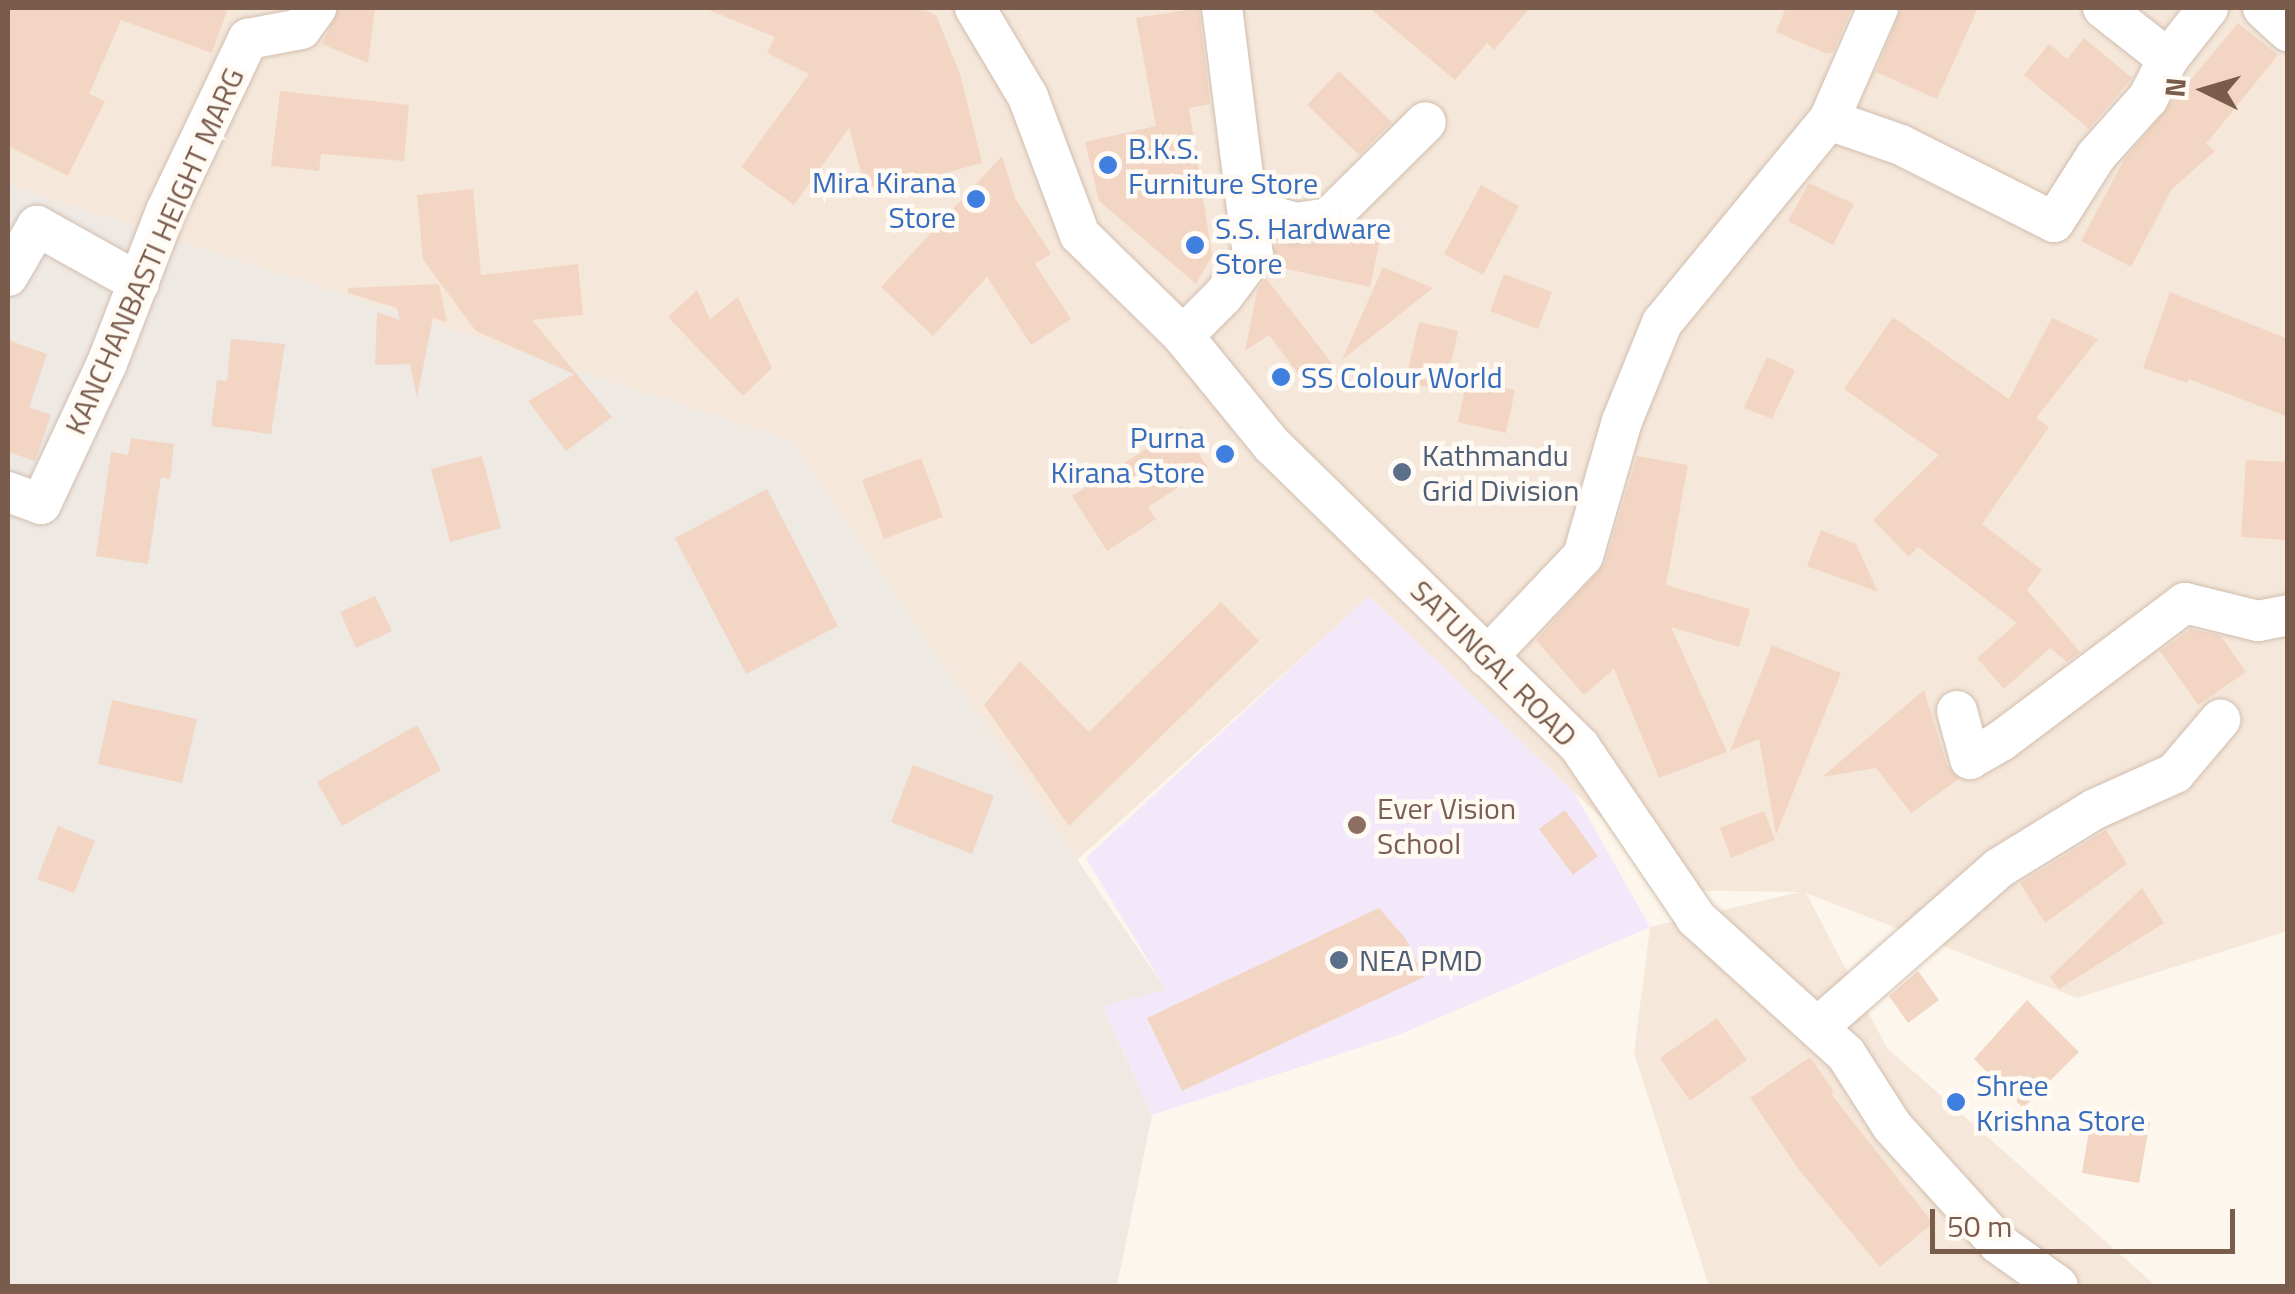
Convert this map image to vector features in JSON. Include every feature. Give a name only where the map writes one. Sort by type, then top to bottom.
[{"type":"street","name":"KANCHANBASTI HEIGHT MARG","points":[[8,492],[41,504],[107,364],[166,211],[248,39],[300,29],[316,8]]},
{"type":"street","name":"SATUNGAL ROAD","points":[[975,8],[1028,97],[1080,234],[1182,336],[1272,445],[1580,747],[1696,918],[1846,1054],[1892,1126],[1999,1244],[2058,1286]]},
{"type":"street","points":[[1182,336],[1223,296],[1253,256],[1222,8]]},
{"type":"street","points":[[1488,657],[1583,556],[1622,421],[1662,323],[1829,120],[1878,8]]},
{"type":"street","points":[[2103,8],[2168,60]]},
{"type":"street","points":[[1829,120],[1901,144],[2054,222],[2096,156],[2148,98],[2168,60],[2208,8]]},
{"type":"street","points":[[2263,8],[2288,31]]},
{"type":"street","points":[[1248,210],[1297,223],[1329,218],[1426,122]]},
{"type":"street","points":[[8,276],[38,226],[139,282]]},
{"type":"street","points":[[1956,711],[1970,758],[2001,741],[2184,603],[2258,621],[2288,615]]},
{"type":"street","points":[[1818,1027],[1999,868],[2095,810],[2175,774],[2220,720]]},
{"type":"shaded area","points":[[8,8],[2260,8],[2287,17],[2287,931],[2077,998],[1806,893],[1887,1048],[2156,1286],[1709,1286],[1634,1053],[1650,927],[1800,892],[1677,890],[1369,597],[1077,860],[789,440],[8,185]]},
{"type":"shaded area","points":[[8,185],[790,440],[1167,991],[1103,1007],[1152,1115],[1117,1286],[8,1286]]},
{"type":"shaded area","name":"Ever Vision School","points":[[1369,596],[1574,792],[1650,927],[1398,1035],[1152,1115],[1103,1006],[1166,990],[1086,858]]},
{"type":"building","points":[[8,8],[228,8],[212,53],[121,20],[89,94],[105,101],[68,176],[8,146]]},
{"type":"building","points":[[339,8],[375,8],[368,63],[322,44]]},
{"type":"building","points":[[704,8],[920,8],[936,15],[960,74],[982,163],[867,194],[849,128],[794,205],[741,167],[809,74],[767,53],[775,37]]},
{"type":"building","points":[[1199,8],[1210,104],[1189,108],[1212,256],[1196,284],[1099,201],[1085,142],[1156,126],[1136,18]]},
{"type":"building","points":[[1369,8],[1530,8],[1494,50],[1487,43],[1455,80]]},
{"type":"building","points":[[1786,8],[1852,8],[1833,52],[1827,54],[1776,32]]},
{"type":"building","points":[[1901,8],[1978,8],[1937,99],[1876,72]]},
{"type":"building","points":[[2238,23],[2278,55],[2206,144],[2215,151],[2172,189],[2131,267],[2081,241],[2124,160]]},
{"type":"building","points":[[2084,38],[2132,78],[2089,129],[2024,75],[2049,44],[2067,59]]},
{"type":"building","points":[[1339,71],[1392,122],[1359,155],[1307,105]]},
{"type":"building","points":[[280,91],[409,105],[404,161],[321,154],[319,171],[271,166]]},
{"type":"building","points":[[1002,156],[1015,198],[1051,254],[1035,264],[1071,319],[1031,345],[987,277],[933,336],[881,287]]},
{"type":"building","points":[[1809,183],[1854,204],[1833,245],[1788,221]]},
{"type":"building","points":[[1481,185],[1519,206],[1483,275],[1444,254]]},
{"type":"building","points":[[473,189],[481,275],[578,264],[583,315],[532,320],[612,417],[566,451],[528,401],[574,374],[476,331],[423,260],[417,195]]},
{"type":"building","points":[[1351,230],[1381,236],[1370,287],[1273,266],[1275,242],[1300,246],[1333,241]]},
{"type":"building","points":[[1383,267],[1433,288],[1342,360]]},
{"type":"building","points":[[1504,274],[1552,292],[1538,329],[1490,311]]},
{"type":"building","points":[[1266,278],[1334,366],[1308,387],[1269,335],[1245,351],[1257,291]]},
{"type":"building","points":[[439,284],[447,322],[433,318],[417,398],[410,364],[375,365],[377,312],[400,320],[397,308],[348,293],[348,288]]},
{"type":"building","points":[[697,290],[710,319],[738,297],[772,368],[743,396],[668,317]]},
{"type":"building","points":[[2170,292],[2288,339],[2288,417],[2189,379],[2187,383],[2143,368]]},
{"type":"building","points":[[1893,317],[2009,399],[2052,318],[2098,339],[2036,418],[2049,427],[1982,524],[2042,570],[2027,590],[2080,652],[2067,662],[2050,648],[2004,689],[1977,658],[2017,623],[1918,547],[1909,557],[1873,520],[1939,455],[1844,389]]},
{"type":"building","points":[[1419,322],[1458,331],[1445,391],[1405,382]]},
{"type":"building","points":[[231,339],[285,344],[271,434],[211,426],[217,380],[227,381]]},
{"type":"building","points":[[8,340],[47,354],[29,407],[51,415],[35,461],[8,452]]},
{"type":"building","points":[[1767,357],[1795,370],[1772,419],[1744,408]]},
{"type":"building","points":[[1467,379],[1515,390],[1506,433],[1458,422]]},
{"type":"building","points":[[1182,426],[1208,468],[1148,507],[1156,519],[1107,551],[1072,496]]},
{"type":"building","points":[[131,438],[174,444],[170,479],[161,477],[148,564],[96,556],[111,452],[128,455]]},
{"type":"building","points":[[482,456],[501,528],[450,542],[431,469]]},
{"type":"building","points":[[1637,456],[1688,465],[1666,585],[1750,609],[1739,647],[1671,627],[1727,752],[1659,778],[1614,669],[1584,695],[1536,640],[1605,563]]},
{"type":"building","points":[[921,458],[943,517],[884,539],[862,480]]},
{"type":"building","points":[[2246,460],[2288,462],[2288,540],[2241,537]]},
{"type":"building","points":[[767,489],[838,626],[746,674],[675,538]]},
{"type":"building","points":[[1821,530],[1856,544],[1878,592],[1807,566]]},
{"type":"building","points":[[375,596],[392,631],[356,648],[340,612]]},
{"type":"building","points":[[1221,602],[1259,641],[1069,826],[984,705],[1020,661],[1089,732]]},
{"type":"building","points":[[2191,629],[2221,636],[2246,672],[2198,705],[2160,651]]},
{"type":"building","points":[[1772,645],[1841,673],[1776,835],[1759,739],[1730,751]]},
{"type":"building","points":[[1924,690],[1947,765],[1959,779],[1911,813],[1876,768],[1822,777]]},
{"type":"building","points":[[112,700],[197,719],[182,783],[98,764]]},
{"type":"building","points":[[417,725],[441,770],[342,826],[317,782]]},
{"type":"building","points":[[913,765],[994,796],[972,854],[891,822]]},
{"type":"building","points":[[1565,810],[1598,856],[1573,875],[1539,829]]},
{"type":"building","points":[[1764,811],[1775,840],[1731,858],[1720,828]]},
{"type":"building","points":[[58,826],[95,841],[74,893],[37,879]]},
{"type":"building","points":[[2106,830],[2127,864],[2045,923],[2020,883]]},
{"type":"building","points":[[2142,888],[2164,923],[2059,989],[2050,977]]},
{"type":"building","points":[[1379,908],[1406,939],[1424,977],[1182,1091],[1147,1018]]},
{"type":"building","points":[[1918,971],[1939,1000],[1908,1023],[1889,996]]},
{"type":"building","points":[[2027,1000],[2079,1052],[2023,1108],[1974,1059]]},
{"type":"building","points":[[1717,1018],[1747,1060],[1690,1101],[1660,1058]]},
{"type":"building","points":[[1810,1057],[1834,1092],[1831,1094],[1933,1223],[1880,1267],[1800,1171],[1750,1098]]},
{"type":"building","points":[[2092,1112],[2150,1122],[2139,1183],[2082,1173]]},
{"type":"place","name":"B.K.S. Furniture Store","points":[[1108,165]]},
{"type":"place","name":"Mira Kirana Store","points":[[976,199]]},
{"type":"place","name":"S.S. Hardware Store","points":[[1195,245]]},
{"type":"place","name":"SS Colour World","points":[[1281,377]]},
{"type":"place","name":"Purna Kirana Store","points":[[1225,454]]},
{"type":"place","name":"Kathmandu Grid Division","points":[[1402,472]]},
{"type":"place","name":"Ever Vision School","points":[[1357,825]]},
{"type":"place","name":"NEA PMD","points":[[1339,960]]},
{"type":"place","name":"Shree Krishna Store","points":[[1956,1102]]}]
